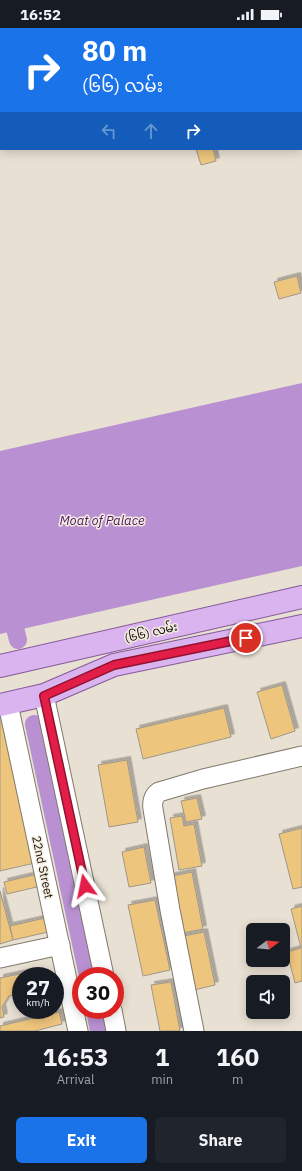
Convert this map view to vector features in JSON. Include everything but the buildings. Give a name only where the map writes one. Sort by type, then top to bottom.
[{"type":"main road","name":"(၆၆) လမ်း","points":[[0,666],[302,597]]},
{"type":"main road","name":"(၆၆) လမ်း","points":[[4,705],[44,696],[114,665],[302,626]]},
{"type":"street","points":[[44,696],[102,967]]},
{"type":"street","name":"22nd Street","points":[[4,705],[60,945],[78,1031]]},
{"type":"street","points":[[194,1031],[170,910],[154,817],[152,804],[154,798],[156,794],[160,792],[302,756]]},
{"type":"street","points":[[0,958],[60,945]]},
{"type":"street","points":[[114,1019],[116,1031]]},
{"type":"water","name":"Moat of Palace","points":[[302,383],[302,566],[0,634],[0,451]]},
{"type":"waterway","points":[[0,569],[18,640]]},
{"type":"waterway","points":[[34,724],[86,967]]},
{"type":"waterway","points":[[97,1019],[99,1031]]},
{"type":"route","points":[[85,886],[44,696],[114,665],[246,638]]}]
